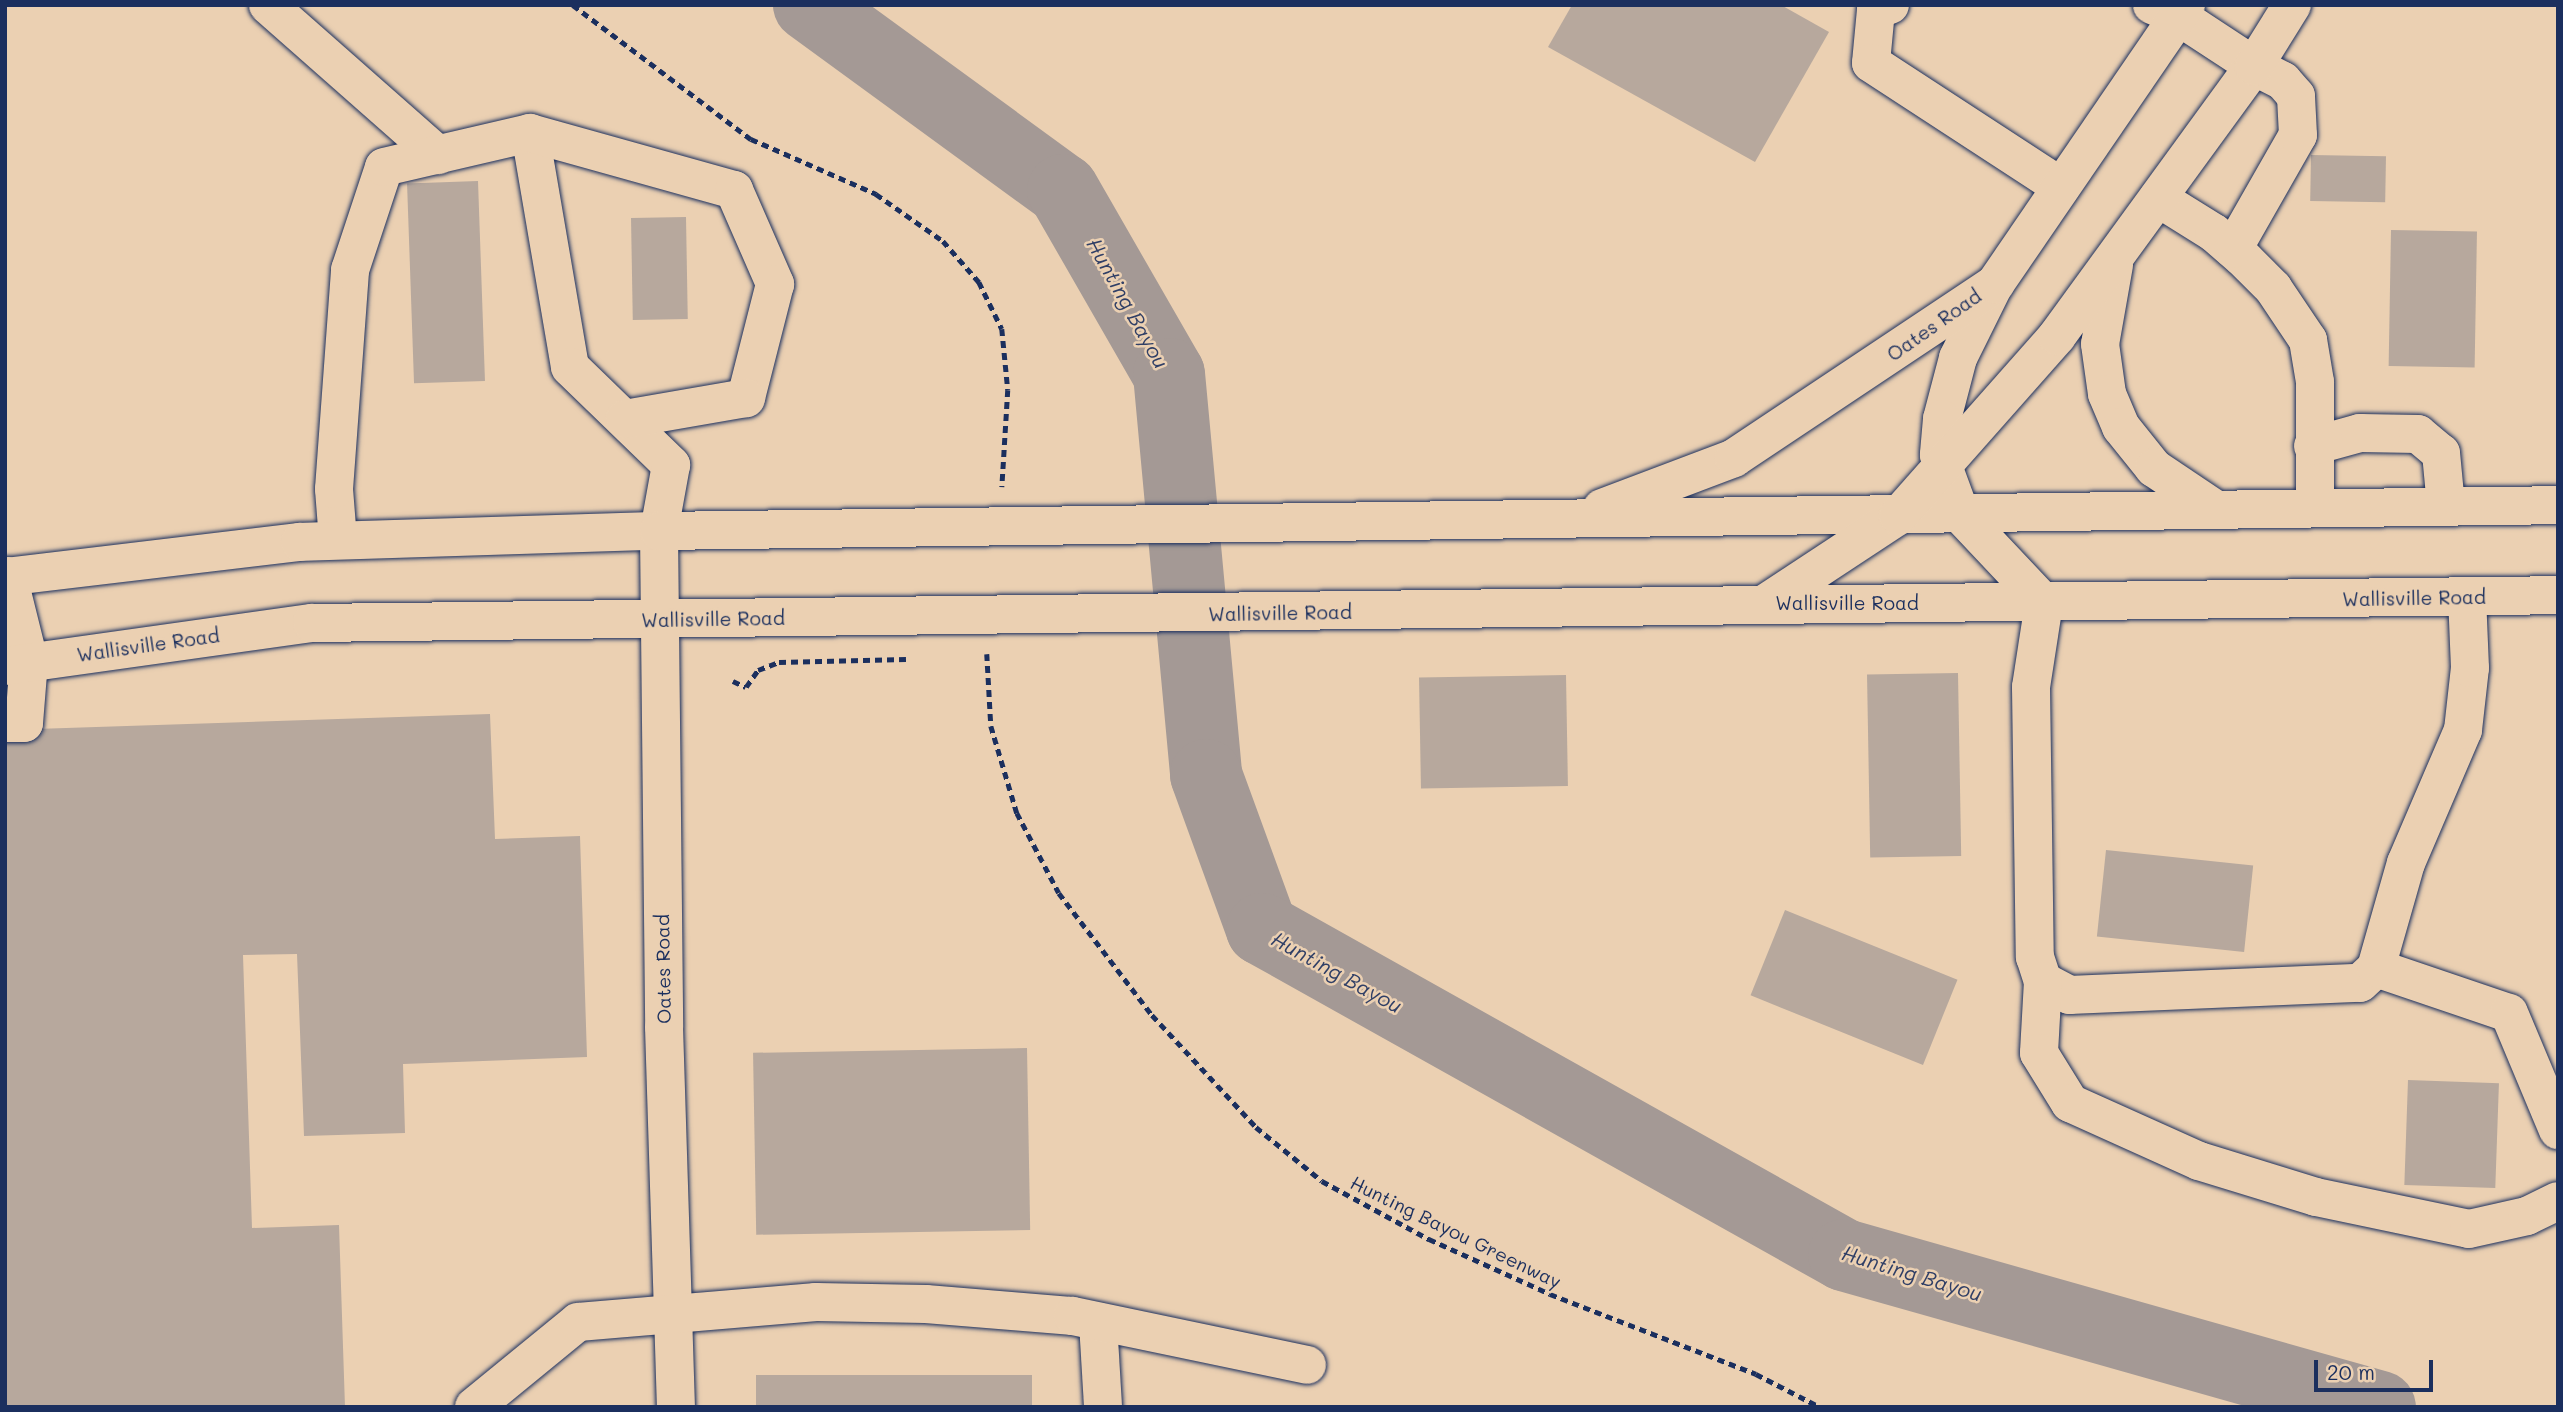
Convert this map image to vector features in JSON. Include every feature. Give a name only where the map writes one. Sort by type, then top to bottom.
[{"type":"main road","points":[[268,5],[438,155]]},
{"type":"main road","points":[[1890,5],[1876,9],[1871,63],[2061,187]]},
{"type":"main road","points":[[1766,603],[1898,516],[2057,336],[2254,66],[2292,5]]},
{"type":"main road","points":[[2172,9],[2254,66],[2283,81],[2296,96],[2298,135],[2233,249]]},
{"type":"main road","name":"Oates Road","points":[[1574,519],[1734,458],[1995,284],[2061,187],[2172,9]]},
{"type":"main road","points":[[338,540],[334,489],[350,270],[384,167],[530,133],[734,190],[775,284],[746,398],[625,419],[570,367],[530,133]]},
{"type":"main road","points":[[2158,198],[2233,249],[2273,288],[2308,340],[2315,382],[2315,507]]},
{"type":"main road","points":[[2115,256],[2101,344],[2107,394],[2121,427],[2154,468],[2215,509]]},
{"type":"main road","points":[[1995,284],[1958,358],[1942,419],[1941,467],[1961,515],[2045,603],[2031,687],[2035,957],[2043,981],[2039,1054],[2070,1103],[2199,1161],[2316,1197],[2469,1229],[2527,1216],[2558,1201]]},
{"type":"main road","name":"Oates Road","points":[[625,419],[671,465],[659,531],[664,1027],[676,1407]]},
{"type":"main road","points":[[2313,446],[2360,433],[2418,434],[2441,453],[2446,506]]},
{"type":"main road","points":[[5,723],[24,723],[7,576],[338,540],[1000,523],[1320,523],[2558,505]]},
{"type":"main road","name":"Wallisville Road","points":[[17,664],[312,623],[1320,613],[1766,603],[2045,603],[2558,595]]},
{"type":"main road","points":[[2043,981],[2069,995],[2360,983],[2376,968],[2406,863],[2463,730],[2470,667],[2466,597]]},
{"type":"main road","points":[[2376,968],[2509,1013],[2558,1130]]},
{"type":"main road","points":[[474,1407],[578,1322],[816,1302],[926,1304],[1098,1322],[1307,1365]]},
{"type":"main road","points":[[1098,1322],[1103,1407]]},
{"type":"path","points":[[573,5],[751,139],[876,194],[943,241],[979,282],[1002,329],[1008,390],[1000,523]]},
{"type":"path","name":"Hunting Bayou Greenway","points":[[984,617],[991,726],[1017,813],[1059,893],[1152,1015],[1256,1127],[1322,1181],[1429,1239],[1550,1294],[1756,1374],[1820,1407]]},
{"type":"path","points":[[733,681],[746,687]]},
{"type":"building","points":[[1572,5],[1781,5],[1829,32],[1755,162],[1548,47]]},
{"type":"building","points":[[2311,155],[2386,156],[2385,202],[2310,201]]},
{"type":"building","points":[[478,181],[485,381],[414,383],[407,183]]},
{"type":"building","points":[[686,217],[688,319],[633,320],[631,218]]},
{"type":"building","points":[[2391,230],[2477,232],[2475,367],[2389,366]]},
{"type":"building","points":[[1958,673],[1961,856],[1870,858],[1867,675]]},
{"type":"building","points":[[1566,675],[1568,786],[1421,789],[1419,678]]},
{"type":"building","points":[[490,714],[495,839],[580,836],[587,1057],[403,1064],[405,1133],[304,1136],[297,954],[243,955],[252,1228],[339,1225],[345,1407],[5,1407],[5,730]]},
{"type":"building","points":[[2106,850],[2253,865],[2244,952],[2097,937]]},
{"type":"building","points":[[1785,910],[1957,980],[1923,1065],[1751,995]]},
{"type":"building","points":[[1027,1048],[1030,1230],[756,1235],[753,1053]]},
{"type":"building","points":[[2408,1080],[2499,1083],[2495,1188],[2404,1185]]},
{"type":"building","points":[[756,1375],[1032,1375],[1032,1407],[756,1407]]},
{"type":"waterway","name":"Hunting Bayou","points":[[809,5],[1063,190],[1169,374],[1206,775],[1262,929],[1844,1255],[2380,1407]]}]
